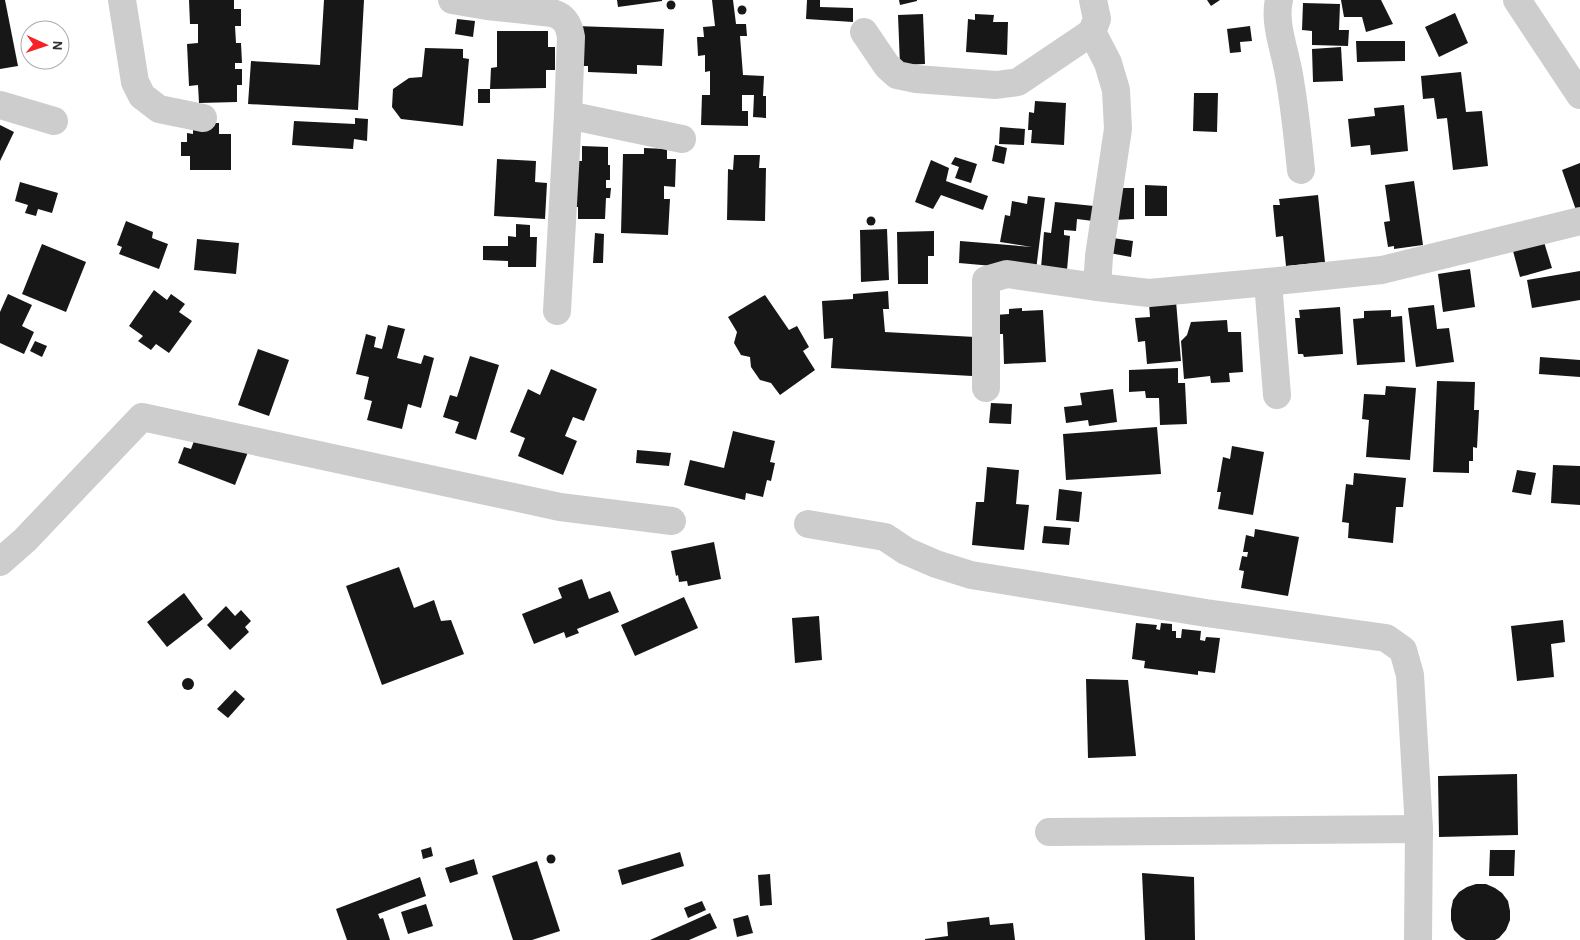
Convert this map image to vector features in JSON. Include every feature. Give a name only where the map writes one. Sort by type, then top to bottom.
[{"type":"street","points":[[122,0],[135,82],[142,96],[159,109],[203,118]]},
{"type":"street","points":[[452,0],[559,14],[569,26],[571,37],[568,115],[557,311]]},
{"type":"street","points":[[864,32],[886,66],[897,75],[916,79],[996,85],[1018,82],[1092,32],[1097,19],[1093,0]]},
{"type":"street","points":[[1279,0],[1277,7],[1280,31],[1290,78],[1301,170]]},
{"type":"street","points":[[1517,0],[1580,95]]},
{"type":"street","points":[[1092,32],[1108,63],[1116,90],[1118,129],[1099,256],[1097,287]]},
{"type":"street","points":[[0,106],[54,121]]},
{"type":"street","points":[[568,115],[682,139]]},
{"type":"street","points":[[986,388],[986,280],[1007,274],[1097,287],[1149,292],[1268,282],[1382,270],[1580,221]]},
{"type":"street","points":[[1268,282],[1277,394]]},
{"type":"street","points":[[0,562],[25,540],[142,417],[560,507],[672,521]]},
{"type":"street","points":[[808,524],[885,538],[936,564],[971,575],[1206,613],[1386,638],[1403,650],[1410,675],[1419,829],[1418,940]]},
{"type":"street","points":[[1050,832],[1419,829]]},
{"type":"building","points":[[0,0],[5,0],[18,66],[0,69]]},
{"type":"building","points":[[189,0],[234,0],[234,9],[241,9],[241,26],[235,26],[236,43],[241,43],[242,63],[235,63],[235,69],[242,69],[242,85],[237,85],[237,102],[199,103],[198,85],[189,86],[187,44],[198,43],[198,24],[190,24]]},
{"type":"building","points":[[324,0],[364,0],[358,110],[248,104],[251,61],[320,65]]},
{"type":"building","points":[[617,0],[662,0],[662,1],[618,7]]},
{"type":"building","points":[[671,0],[676,5],[671,10],[666,5]]},
{"type":"building","points":[[712,0],[733,0],[736,24],[746,24],[747,36],[740,36],[743,75],[764,76],[763,96],[766,96],[766,118],[753,117],[754,95],[742,95],[742,111],[748,111],[748,126],[701,125],[702,95],[710,95],[710,71],[705,72],[705,55],[698,56],[697,37],[704,37],[703,27],[715,26]]},
{"type":"building","points":[[807,0],[820,0],[820,7],[853,8],[853,22],[806,19]]},
{"type":"building","points":[[899,0],[917,0],[917,1],[900,5]]},
{"type":"building","points":[[1207,0],[1220,0],[1211,6]]},
{"type":"building","points":[[1341,0],[1381,0],[1393,24],[1366,32],[1362,17],[1344,17]]},
{"type":"building","points":[[1303,3],[1340,4],[1339,30],[1349,30],[1348,46],[1312,45],[1312,31],[1302,30]]},
{"type":"building","points":[[742,6],[746,10],[742,14],[738,10]]},
{"type":"building","points":[[1455,13],[1468,43],[1439,57],[1425,27]]},
{"type":"building","points":[[923,14],[925,64],[900,65],[898,15]]},
{"type":"building","points":[[975,14],[994,15],[993,22],[1008,22],[1007,55],[966,52],[968,19],[975,20]]},
{"type":"building","points":[[457,19],[475,21],[473,37],[455,34]]},
{"type":"building","points":[[575,26],[664,29],[662,66],[637,65],[637,74],[588,72],[588,66],[574,66]]},
{"type":"building","points":[[1250,26],[1252,41],[1240,42],[1241,52],[1230,53],[1227,29]]},
{"type":"building","points":[[497,31],[548,31],[548,47],[555,47],[555,70],[546,70],[546,88],[490,89],[491,68],[497,67]]},
{"type":"building","points":[[1356,41],[1405,41],[1405,61],[1357,62]]},
{"type":"building","points":[[1341,47],[1343,81],[1313,82],[1312,49]]},
{"type":"building","points":[[425,48],[463,49],[463,58],[469,59],[463,126],[401,119],[392,107],[393,89],[409,78],[422,77]]},
{"type":"building","points":[[1461,72],[1466,112],[1482,111],[1488,166],[1453,170],[1447,118],[1437,119],[1434,98],[1423,99],[1421,76]]},
{"type":"building","points":[[478,89],[490,89],[490,103],[478,103]]},
{"type":"building","points":[[1194,93],[1218,93],[1217,132],[1193,131]]},
{"type":"building","points":[[1035,101],[1066,103],[1064,145],[1031,143],[1032,130],[1028,130],[1029,112],[1034,113]]},
{"type":"building","points":[[1404,105],[1408,151],[1371,155],[1370,145],[1351,147],[1348,119],[1375,116],[1374,108]]},
{"type":"building","points":[[355,118],[368,119],[367,141],[354,139],[353,149],[292,145],[294,121],[355,124]]},
{"type":"building","points":[[193,123],[219,123],[219,134],[231,134],[231,170],[190,170],[190,156],[181,156],[181,142],[187,142],[187,133],[193,134]]},
{"type":"building","points":[[0,125],[14,132],[0,161]]},
{"type":"building","points":[[1000,127],[1025,129],[1024,145],[999,144]]},
{"type":"building","points":[[995,145],[1007,148],[1004,164],[992,161]]},
{"type":"building","points":[[582,146],[608,147],[610,180],[606,180],[606,188],[611,188],[610,198],[606,198],[605,219],[578,219],[578,207],[572,207],[573,161],[582,161]]},
{"type":"building","points":[[644,148],[667,149],[667,159],[676,159],[675,187],[664,186],[664,199],[670,199],[668,235],[621,233],[623,154],[644,154]]},
{"type":"building","points":[[734,155],[760,155],[759,168],[766,168],[765,221],[727,220],[728,169],[733,170]]},
{"type":"building","points":[[955,157],[977,164],[971,183],[955,178],[959,167],[951,164]]},
{"type":"building","points":[[497,159],[536,161],[535,182],[547,183],[545,219],[494,216]]},
{"type":"building","points":[[931,160],[949,168],[946,181],[988,196],[983,210],[941,195],[933,209],[915,202]]},
{"type":"building","points":[[1580,163],[1580,212],[1577,213],[1562,170]]},
{"type":"building","points":[[1414,181],[1423,245],[1394,249],[1394,246],[1388,247],[1384,222],[1390,221],[1385,185]]},
{"type":"building","points":[[20,182],[58,193],[52,213],[38,209],[36,216],[25,213],[28,205],[15,201]]},
{"type":"building","points":[[1145,185],[1167,186],[1167,216],[1145,216]]},
{"type":"building","points":[[1114,188],[1134,188],[1134,219],[1114,220]]},
{"type":"building","points":[[1318,195],[1325,262],[1286,266],[1283,236],[1276,237],[1273,205],[1280,205],[1279,199]]},
{"type":"building","points":[[1028,196],[1045,198],[1036,270],[959,263],[960,241],[1032,247],[1000,242],[1005,215],[1010,216],[1012,201],[1027,204]]},
{"type":"building","points":[[1055,202],[1094,206],[1093,221],[1077,219],[1076,231],[1064,230],[1064,235],[1070,236],[1067,270],[1041,268],[1044,232],[1051,233]]},
{"type":"building","points":[[871,217],[875,221],[871,225],[867,221]]},
{"type":"building","points":[[126,221],[153,232],[152,238],[168,244],[159,269],[119,254],[122,247],[117,245]]},
{"type":"building","points":[[516,224],[530,225],[530,237],[537,237],[536,267],[508,267],[508,261],[483,260],[483,246],[508,246],[508,236],[516,237]]},
{"type":"building","points":[[887,229],[889,280],[861,282],[860,230]]},
{"type":"building","points":[[934,231],[934,256],[928,256],[928,284],[898,284],[897,232]]},
{"type":"building","points":[[595,233],[604,234],[603,263],[593,263]]},
{"type":"building","points":[[1106,237],[1133,241],[1131,257],[1104,252]]},
{"type":"building","points":[[197,239],[239,243],[236,274],[194,270]]},
{"type":"building","points":[[1544,242],[1552,268],[1520,277],[1513,251]]},
{"type":"building","points":[[42,244],[86,262],[66,312],[22,294]]},
{"type":"building","points":[[1470,269],[1475,307],[1443,312],[1438,274]]},
{"type":"building","points":[[1580,271],[1580,300],[1532,308],[1527,280]]},
{"type":"building","points":[[154,290],[167,300],[171,294],[185,304],[179,312],[192,321],[169,353],[156,344],[151,350],[138,341],[143,336],[129,326]]},
{"type":"building","points":[[888,291],[889,309],[883,309],[885,332],[975,337],[972,376],[831,368],[833,338],[824,339],[822,301],[853,299],[853,294]]},
{"type":"building","points":[[8,294],[32,305],[22,326],[34,332],[24,354],[0,343],[0,312]]},
{"type":"building","points":[[765,295],[789,330],[797,326],[809,347],[803,351],[815,370],[780,395],[771,383],[760,380],[751,367],[750,357],[741,355],[734,343],[737,332],[728,317]]},
{"type":"building","points":[[1176,301],[1181,361],[1147,364],[1145,341],[1138,342],[1135,318],[1150,317],[1149,303]]},
{"type":"building","points":[[1434,305],[1437,329],[1449,328],[1454,362],[1416,367],[1408,308]]},
{"type":"building","points":[[1340,307],[1343,354],[1304,357],[1303,354],[1298,354],[1295,318],[1300,318],[1299,310]]},
{"type":"building","points":[[1022,308],[1022,311],[1043,310],[1046,362],[1004,364],[1003,334],[996,334],[995,315],[1009,314],[1009,309]]},
{"type":"building","points":[[1391,310],[1391,317],[1402,316],[1405,362],[1357,365],[1353,319],[1364,318],[1364,311]]},
{"type":"building","points":[[1227,320],[1228,332],[1241,332],[1243,372],[1229,373],[1230,382],[1211,383],[1210,376],[1184,379],[1181,341],[1187,335],[1191,322]]},
{"type":"building","points":[[388,325],[405,329],[397,358],[421,364],[424,355],[434,358],[421,408],[408,404],[402,429],[367,420],[372,401],[364,399],[369,377],[356,374],[366,334],[376,337],[374,347],[382,349]]},
{"type":"building","points":[[35,341],[47,346],[42,357],[30,351]]},
{"type":"building","points":[[258,349],[289,360],[269,416],[238,405]]},
{"type":"building","points":[[470,356],[499,365],[476,440],[455,433],[459,422],[443,417],[450,395],[457,397]]},
{"type":"building","points":[[1540,357],[1580,360],[1580,377],[1539,374]]},
{"type":"building","points":[[1178,368],[1178,383],[1185,383],[1187,424],[1160,425],[1159,398],[1146,398],[1145,391],[1129,392],[1129,370]]},
{"type":"building","points":[[551,369],[597,389],[584,421],[573,417],[565,436],[577,441],[563,475],[518,456],[525,438],[510,432],[528,389],[540,395]]},
{"type":"building","points":[[1437,381],[1475,382],[1474,410],[1479,410],[1477,448],[1473,447],[1473,461],[1469,461],[1469,473],[1433,472]]},
{"type":"building","points":[[1386,386],[1416,388],[1410,460],[1366,457],[1369,420],[1362,419],[1364,394],[1385,395]]},
{"type":"building","points":[[1113,389],[1117,422],[1089,426],[1088,420],[1066,423],[1064,407],[1082,405],[1080,393]]},
{"type":"building","points":[[991,403],[1012,404],[1011,424],[989,423]]},
{"type":"building","points":[[1157,427],[1161,474],[1066,480],[1063,434]]},
{"type":"building","points":[[733,431],[775,441],[770,462],[775,463],[771,481],[767,480],[763,497],[746,493],[745,500],[684,485],[690,460],[724,468]]},
{"type":"building","points":[[197,433],[248,452],[235,485],[178,463],[184,447],[191,449]]},
{"type":"building","points":[[1232,446],[1264,452],[1253,515],[1218,509],[1221,492],[1217,492],[1223,457],[1230,459]]},
{"type":"building","points":[[637,450],[671,453],[669,466],[636,463]]},
{"type":"building","points":[[1553,465],[1580,466],[1580,505],[1551,503]]},
{"type":"building","points":[[987,467],[1019,470],[1016,504],[1029,505],[1024,550],[972,545],[976,502],[984,502]]},
{"type":"building","points":[[1517,470],[1536,473],[1531,495],[1512,492]]},
{"type":"building","points":[[1354,473],[1406,478],[1403,507],[1396,507],[1393,543],[1348,538],[1349,523],[1342,522],[1346,484],[1353,485]]},
{"type":"building","points":[[1059,489],[1082,492],[1079,522],[1056,520]]},
{"type":"building","points":[[1044,526],[1071,528],[1069,545],[1042,543]]},
{"type":"building","points":[[1255,529],[1299,537],[1288,596],[1241,588],[1244,571],[1239,570],[1242,556],[1247,557],[1248,552],[1243,552],[1246,535],[1254,537]]},
{"type":"building","points":[[714,542],[721,579],[688,586],[687,581],[679,582],[671,551]]},
{"type":"building","points":[[399,567],[414,608],[434,600],[441,621],[451,620],[464,654],[382,685],[346,586]]},
{"type":"building","points":[[582,579],[589,599],[610,591],[619,612],[577,629],[579,633],[566,638],[564,632],[534,644],[522,614],[562,598],[558,588]]},
{"type":"building","points":[[184,593],[203,619],[167,647],[147,622]]},
{"type":"building","points":[[684,597],[698,628],[635,656],[621,625]]},
{"type":"building","points":[[226,606],[235,616],[241,610],[251,621],[245,627],[249,632],[230,650],[207,625]]},
{"type":"building","points":[[819,616],[822,660],[795,663],[792,618]]},
{"type":"building","points":[[1563,620],[1565,642],[1551,644],[1554,677],[1517,681],[1511,626]]},
{"type":"building","points":[[1136,623],[1157,625],[1156,629],[1160,630],[1161,623],[1172,624],[1172,631],[1176,631],[1176,638],[1181,638],[1182,629],[1201,631],[1200,640],[1205,641],[1206,637],[1220,638],[1215,673],[1198,671],[1198,675],[1144,668],[1145,661],[1132,659]]},
{"type":"building","points":[[186,678],[190,678],[194,684],[190,690],[186,690],[182,686],[182,682]]},
{"type":"building","points":[[1086,679],[1128,680],[1136,756],[1088,758]]},
{"type":"building","points":[[235,690],[245,699],[228,718],[217,709]]},
{"type":"building","points":[[1517,774],[1518,835],[1439,837],[1438,776]]},
{"type":"building","points":[[431,847],[433,856],[423,859],[421,850]]},
{"type":"building","points":[[1490,850],[1515,850],[1514,876],[1489,876]]},
{"type":"building","points":[[680,852],[684,866],[622,885],[618,870]]},
{"type":"building","points":[[551,854],[556,859],[551,864],[546,859]]},
{"type":"building","points":[[474,859],[478,874],[450,883],[445,868]]},
{"type":"building","points":[[537,861],[560,931],[532,940],[513,940],[492,876]]},
{"type":"building","points":[[1142,873],[1194,877],[1195,940],[1145,940]]},
{"type":"building","points":[[770,874],[772,905],[760,906],[758,875]]},
{"type":"building","points":[[420,877],[426,896],[378,914],[380,919],[383,918],[390,940],[347,940],[336,909]]},
{"type":"building","points":[[1476,884],[1486,884],[1495,888],[1508,901],[1510,920],[1506,930],[1495,940],[1466,940],[1454,930],[1451,920],[1453,900],[1459,892]]},
{"type":"building","points":[[702,901],[706,910],[688,918],[684,908]]},
{"type":"building","points":[[426,904],[433,926],[408,934],[401,912]]},
{"type":"building","points":[[710,913],[717,928],[689,940],[650,940]]},
{"type":"building","points":[[748,915],[753,933],[737,937],[733,919]]},
{"type":"building","points":[[989,917],[990,925],[1013,923],[1015,940],[925,940],[948,936],[947,922]]}]
